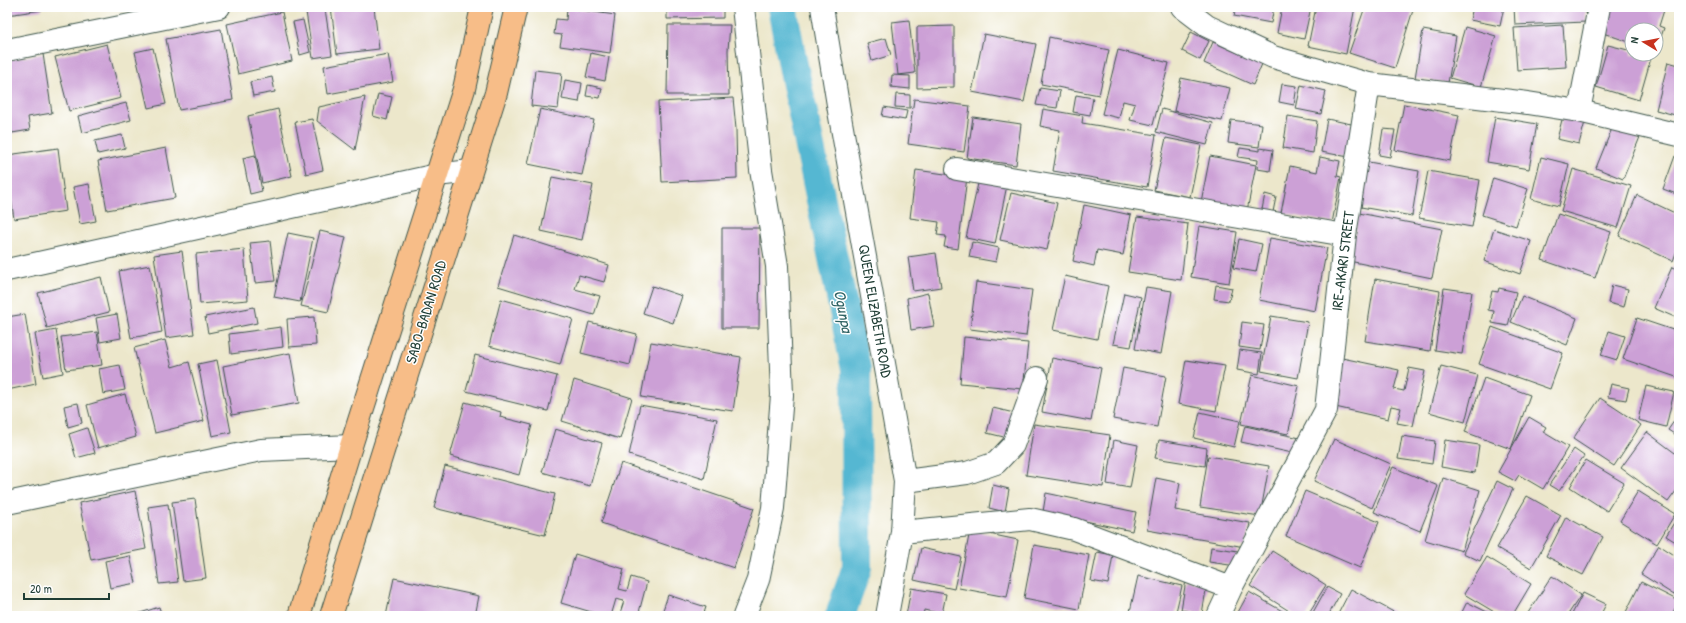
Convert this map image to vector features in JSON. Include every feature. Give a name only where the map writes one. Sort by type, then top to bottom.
[{"type":"highway","name":"SABO-BADAN ROAD","points":[[299,616],[464,89],[482,7]]},
{"type":"highway","name":"SABO-BADAN ROAD","points":[[331,616],[496,93],[516,7]]},
{"type":"street","points":[[7,50],[219,7]]},
{"type":"street","points":[[743,7],[761,170],[776,266],[782,395],[773,508],[758,580],[744,616]]},
{"type":"street","name":"QUEEN ELIZABETH ROAD","points":[[822,7],[905,481],[902,532],[887,616]]},
{"type":"street","points":[[1182,7],[1207,26],[1273,57],[1369,84],[1528,103],[1579,111],[1679,135]]},
{"type":"street","points":[[1579,111],[1599,7]]},
{"type":"street","name":"IRE-AKARI STREET","points":[[1218,616],[1231,588],[1326,410],[1345,235],[1369,84]]},
{"type":"street","points":[[957,169],[1345,235]]},
{"type":"street","points":[[7,270],[437,175],[470,172]]},
{"type":"street","points":[[905,481],[967,473],[996,463],[1013,445],[1037,378]]},
{"type":"street","points":[[7,503],[261,450],[351,446]]},
{"type":"street","points":[[902,532],[1030,520],[1074,529],[1231,588]]},
{"type":"building","points":[[7,7],[41,7],[42,10],[7,15]]},
{"type":"building","points":[[331,7],[374,7],[379,49],[337,54]]},
{"type":"building","points":[[584,7],[605,7],[604,12],[584,9]]},
{"type":"building","points":[[653,7],[723,7],[723,18],[667,19],[667,11],[653,11]]},
{"type":"building","points":[[1236,7],[1274,7],[1271,23],[1234,16]]},
{"type":"building","points":[[1282,7],[1311,7],[1304,39],[1277,33]]},
{"type":"building","points":[[1316,7],[1355,7],[1346,54],[1308,46]]},
{"type":"building","points":[[1365,7],[1414,7],[1395,68],[1349,53]]},
{"type":"building","points":[[1473,7],[1504,7],[1500,26],[1470,20]]},
{"type":"building","points":[[1514,7],[1585,7],[1586,22],[1515,25]]},
{"type":"building","points":[[1603,7],[1665,7],[1660,22],[1624,22],[1624,40],[1603,33],[1609,16],[1601,13]]},
{"type":"building","points":[[567,8],[615,15],[610,53],[560,46],[562,35],[554,34],[556,19],[566,20]]},
{"type":"building","points":[[325,9],[332,55],[313,58],[306,12]]},
{"type":"building","points":[[282,12],[292,61],[238,74],[227,24]]},
{"type":"building","points":[[303,20],[310,52],[300,55],[293,22]]},
{"type":"building","points":[[909,20],[915,73],[898,75],[892,22]]},
{"type":"building","points":[[668,25],[730,25],[728,50],[729,95],[667,95]]},
{"type":"building","points":[[1563,25],[1566,67],[1517,70],[1514,28]]},
{"type":"building","points":[[954,26],[954,87],[917,88],[917,27]]},
{"type":"building","points":[[1465,27],[1496,36],[1481,87],[1450,78]]},
{"type":"building","points":[[221,29],[233,100],[179,110],[166,39]]},
{"type":"building","points":[[1423,30],[1456,36],[1448,83],[1415,78]]},
{"type":"building","points":[[1191,32],[1209,41],[1200,60],[1182,51]]},
{"type":"building","points":[[984,34],[1036,44],[1024,102],[972,92]]},
{"type":"building","points":[[1049,37],[1109,50],[1099,95],[1041,84]]},
{"type":"building","points":[[886,38],[891,55],[872,61],[867,43]]},
{"type":"building","points":[[1213,42],[1262,64],[1253,85],[1204,63]]},
{"type":"building","points":[[107,44],[121,98],[69,111],[55,57]]},
{"type":"building","points":[[1608,45],[1624,49],[1624,62],[1650,62],[1639,100],[1596,87]]},
{"type":"building","points":[[153,48],[166,104],[148,108],[135,52]]},
{"type":"building","points":[[1118,50],[1169,63],[1153,125],[1130,120],[1135,104],[1123,101],[1119,118],[1102,114]]},
{"type":"building","points":[[591,53],[609,57],[605,81],[586,77]]},
{"type":"building","points":[[43,54],[52,113],[28,117],[30,130],[12,133],[7,103],[7,60]]},
{"type":"building","points":[[388,54],[393,82],[328,94],[324,66]]},
{"type":"building","points":[[1668,62],[1679,65],[1679,116],[1656,110]]},
{"type":"building","points":[[535,70],[562,73],[558,109],[531,106]]},
{"type":"building","points":[[892,75],[910,76],[910,89],[891,87]]},
{"type":"building","points":[[272,77],[275,92],[253,96],[250,82]]},
{"type":"building","points":[[1181,78],[1230,88],[1222,121],[1174,111]]},
{"type":"building","points":[[565,80],[582,83],[579,102],[562,99]]},
{"type":"building","points":[[1282,84],[1297,86],[1294,105],[1279,102]]},
{"type":"building","points":[[588,85],[602,88],[600,98],[586,96]]},
{"type":"building","points":[[1301,85],[1326,91],[1321,114],[1296,109]]},
{"type":"building","points":[[1040,88],[1060,91],[1057,108],[1036,105]]},
{"type":"building","points":[[378,94],[392,97],[387,120],[373,116]]},
{"type":"building","points":[[896,94],[910,95],[910,108],[895,107]]},
{"type":"building","points":[[1076,95],[1093,98],[1090,115],[1073,112]]},
{"type":"building","points":[[365,97],[355,150],[317,121],[319,107]]},
{"type":"building","points":[[733,98],[736,129],[737,178],[662,182],[658,102]]},
{"type":"building","points":[[914,99],[970,106],[964,152],[908,144]]},
{"type":"building","points":[[126,103],[131,120],[82,133],[78,116]]},
{"type":"building","points":[[1404,104],[1459,115],[1450,161],[1395,150]]},
{"type":"building","points":[[884,107],[907,111],[905,120],[882,116]]},
{"type":"building","points":[[278,109],[292,176],[262,183],[248,116]]},
{"type":"building","points":[[540,109],[594,120],[582,175],[528,164]]},
{"type":"building","points":[[1043,109],[1083,116],[1082,123],[1156,135],[1147,187],[1053,171],[1060,130],[1040,126]]},
{"type":"building","points":[[1162,109],[1213,123],[1207,145],[1156,132]]},
{"type":"building","points":[[1288,116],[1317,121],[1313,153],[1283,148]]},
{"type":"building","points":[[1563,116],[1585,122],[1579,144],[1557,139]]},
{"type":"building","points":[[973,117],[1021,124],[1016,165],[967,158]]},
{"type":"building","points":[[1495,117],[1537,124],[1529,169],[1487,162]]},
{"type":"building","points":[[312,119],[323,170],[306,174],[295,122]]},
{"type":"building","points":[[1327,119],[1356,125],[1349,157],[1321,152]]},
{"type":"building","points":[[1231,120],[1262,124],[1259,147],[1228,143]]},
{"type":"building","points":[[1613,126],[1640,137],[1623,179],[1596,168]]},
{"type":"building","points":[[1383,129],[1395,130],[1390,157],[1379,155]]},
{"type":"building","points":[[122,135],[125,148],[98,154],[95,141]]},
{"type":"building","points":[[1166,138],[1201,145],[1190,197],[1154,190]]},
{"type":"building","points":[[58,148],[66,211],[14,219],[7,170],[7,155]]},
{"type":"building","points":[[166,148],[175,198],[107,210],[98,161]]},
{"type":"building","points":[[1240,148],[1260,151],[1260,148],[1273,150],[1270,171],[1257,169],[1258,160],[1238,157]]},
{"type":"building","points":[[255,155],[262,191],[250,194],[243,158]]},
{"type":"building","points":[[1210,156],[1256,165],[1247,211],[1201,202]]},
{"type":"building","points":[[1675,156],[1679,157],[1679,195],[1663,189]]},
{"type":"building","points":[[1320,157],[1340,161],[1337,176],[1341,177],[1332,223],[1281,213],[1290,166],[1317,172]]},
{"type":"building","points":[[1541,157],[1569,164],[1559,206],[1531,199]]},
{"type":"building","points":[[1363,161],[1419,171],[1412,216],[1355,206]]},
{"type":"building","points":[[1573,169],[1631,186],[1618,228],[1561,211]]},
{"type":"building","points":[[916,170],[967,177],[958,249],[944,247],[946,236],[937,235],[939,222],[910,218]]},
{"type":"building","points":[[1428,171],[1480,180],[1472,227],[1419,218]]},
{"type":"building","points":[[552,177],[593,185],[582,240],[541,231]]},
{"type":"building","points":[[1493,178],[1528,189],[1516,226],[1482,215]]},
{"type":"building","points":[[979,179],[1007,185],[995,244],[966,238]]},
{"type":"building","points":[[89,184],[96,221],[80,224],[73,187]]},
{"type":"building","points":[[1011,193],[1057,203],[1047,250],[1000,240]]},
{"type":"building","points":[[1265,194],[1276,197],[1272,217],[1261,215]]},
{"type":"building","points":[[1637,195],[1679,215],[1679,245],[1673,261],[1619,236]]},
{"type":"building","points":[[1084,205],[1131,215],[1123,255],[1097,250],[1094,266],[1073,261]]},
{"type":"building","points":[[1359,213],[1442,229],[1432,278],[1349,261]]},
{"type":"building","points":[[1558,214],[1611,232],[1595,278],[1542,260]]},
{"type":"building","points":[[1137,217],[1188,224],[1181,280],[1128,272]]},
{"type":"building","points":[[1199,226],[1237,232],[1229,283],[1191,277]]},
{"type":"building","points":[[722,228],[760,228],[759,328],[722,328]]},
{"type":"building","points":[[1494,229],[1531,241],[1520,274],[1484,261]]},
{"type":"building","points":[[320,231],[346,237],[328,312],[301,306]]},
{"type":"building","points":[[288,233],[313,238],[300,302],[274,297]]},
{"type":"building","points":[[514,235],[609,265],[604,282],[579,275],[575,289],[600,296],[594,315],[498,286]]},
{"type":"building","points":[[1270,238],[1327,248],[1315,311],[1259,300]]},
{"type":"building","points":[[1239,239],[1262,244],[1256,272],[1233,268]]},
{"type":"building","points":[[270,241],[275,281],[255,283],[250,243]]},
{"type":"building","points":[[972,242],[999,248],[996,262],[969,257]]},
{"type":"building","points":[[244,249],[248,300],[200,304],[196,254]]},
{"type":"building","points":[[182,251],[194,334],[166,338],[154,255]]},
{"type":"building","points":[[936,253],[941,287],[913,291],[908,257]]},
{"type":"building","points":[[150,265],[162,332],[131,338],[119,271]]},
{"type":"building","points":[[1672,267],[1679,270],[1679,319],[1654,308]]},
{"type":"building","points":[[1065,276],[1108,286],[1097,339],[1053,330]]},
{"type":"building","points":[[101,277],[109,312],[47,328],[38,293]]},
{"type":"building","points":[[1375,279],[1440,291],[1430,351],[1365,341]]},
{"type":"building","points":[[976,282],[1032,290],[1026,336],[970,329]]},
{"type":"building","points":[[1216,285],[1232,288],[1229,301],[1214,299]]},
{"type":"building","points":[[1612,285],[1628,289],[1624,307],[1608,303]]},
{"type":"building","points":[[652,286],[682,296],[673,323],[643,313]]},
{"type":"building","points":[[1146,287],[1172,291],[1161,354],[1135,349]]},
{"type":"building","points":[[1444,288],[1472,292],[1462,354],[1435,350]]},
{"type":"building","points":[[1499,288],[1516,292],[1508,326],[1492,323],[1494,311],[1488,310],[1492,291],[1498,292]]},
{"type":"building","points":[[928,293],[934,326],[911,330],[907,298]]},
{"type":"building","points":[[1124,293],[1141,297],[1131,347],[1113,344]]},
{"type":"building","points":[[1522,296],[1577,318],[1567,345],[1511,322]]},
{"type":"building","points":[[501,299],[573,319],[560,365],[489,346]]},
{"type":"building","points":[[254,307],[257,323],[208,333],[205,317]]},
{"type":"building","points":[[25,314],[36,384],[7,390],[7,317]]},
{"type":"building","points":[[117,314],[121,338],[100,342],[96,318]]},
{"type":"building","points":[[1271,316],[1308,322],[1298,378],[1261,371]]},
{"type":"building","points":[[314,317],[316,345],[289,347],[287,319]]},
{"type":"building","points":[[1637,318],[1679,332],[1679,378],[1623,359]]},
{"type":"building","points":[[589,322],[637,334],[630,365],[581,353]]},
{"type":"building","points":[[1242,322],[1264,325],[1260,350],[1239,347]]},
{"type":"building","points":[[281,327],[283,347],[231,354],[229,334]]},
{"type":"building","points":[[1492,327],[1563,353],[1550,389],[1479,364]]},
{"type":"building","points":[[56,330],[63,373],[43,377],[35,334]]},
{"type":"building","points":[[1609,331],[1625,336],[1617,360],[1601,355]]},
{"type":"building","points":[[97,332],[102,365],[66,370],[61,337]]},
{"type":"building","points":[[964,337],[1028,343],[1023,389],[960,383]]},
{"type":"building","points":[[165,340],[172,367],[189,362],[204,421],[155,433],[134,348]]},
{"type":"building","points":[[651,342],[741,357],[733,411],[641,397]]},
{"type":"building","points":[[1240,350],[1262,353],[1259,374],[1237,370]]},
{"type":"building","points":[[290,353],[299,403],[232,415],[223,366]]},
{"type":"building","points":[[475,355],[557,376],[548,411],[466,391]]},
{"type":"building","points":[[1052,358],[1101,368],[1091,421],[1042,412]]},
{"type":"building","points":[[1342,358],[1399,370],[1394,389],[1404,391],[1409,368],[1425,371],[1413,426],[1397,423],[1401,408],[1391,406],[1388,419],[1331,406]]},
{"type":"building","points":[[217,360],[231,432],[212,436],[198,364]]},
{"type":"building","points":[[1186,360],[1225,366],[1216,411],[1178,404]]},
{"type":"building","points":[[120,365],[125,390],[103,394],[99,369]]},
{"type":"building","points":[[1441,366],[1477,375],[1465,422],[1429,412]]},
{"type":"building","points":[[1123,368],[1166,376],[1157,427],[1113,419]]},
{"type":"building","points":[[1252,375],[1299,386],[1288,434],[1241,424]]},
{"type":"building","points":[[1484,378],[1530,395],[1511,449],[1465,432]]},
{"type":"building","points":[[574,380],[632,398],[620,439],[562,421]]},
{"type":"building","points":[[1611,384],[1629,388],[1626,400],[1608,397]]},
{"type":"building","points":[[1646,386],[1674,392],[1666,427],[1638,420]]},
{"type":"building","points":[[125,394],[136,437],[98,448],[87,405]]},
{"type":"building","points":[[1600,398],[1641,425],[1614,466],[1573,439]]},
{"type":"building","points":[[465,402],[501,412],[500,417],[532,425],[519,475],[450,456]]},
{"type":"building","points":[[78,403],[82,423],[68,427],[64,406]]},
{"type":"building","points":[[640,405],[717,419],[704,479],[629,455]]},
{"type":"building","points":[[993,408],[1014,413],[1008,438],[987,433]]},
{"type":"building","points":[[1200,412],[1240,421],[1234,447],[1194,438]]},
{"type":"building","points":[[1679,414],[1679,437],[1668,430]]},
{"type":"building","points":[[1529,417],[1546,427],[1543,432],[1568,447],[1543,489],[1519,475],[1515,481],[1498,472]]},
{"type":"building","points":[[1034,424],[1110,435],[1103,487],[1026,475]]},
{"type":"building","points":[[1245,426],[1300,438],[1297,454],[1241,442]]},
{"type":"building","points":[[87,428],[95,453],[76,458],[69,434]]},
{"type":"building","points":[[555,429],[602,443],[590,486],[542,472]]},
{"type":"building","points":[[1647,432],[1679,456],[1679,487],[1668,502],[1621,468]]},
{"type":"building","points":[[1402,436],[1435,441],[1432,464],[1398,459]]},
{"type":"building","points":[[1334,439],[1391,464],[1372,508],[1314,481]]},
{"type":"building","points":[[1114,440],[1138,445],[1130,488],[1107,484]]},
{"type":"building","points":[[1159,440],[1207,448],[1205,466],[1155,458]]},
{"type":"building","points":[[1445,440],[1479,445],[1475,473],[1441,467]]},
{"type":"building","points":[[1574,449],[1584,456],[1559,491],[1549,485]]},
{"type":"building","points":[[1208,456],[1269,466],[1260,516],[1200,507]]},
{"type":"building","points":[[1586,460],[1624,483],[1607,511],[1570,487]]},
{"type":"building","points":[[621,463],[754,508],[734,568],[601,523]]},
{"type":"building","points":[[445,466],[555,494],[545,535],[434,508]]},
{"type":"building","points":[[1393,467],[1438,486],[1420,531],[1374,512]]},
{"type":"building","points":[[1156,478],[1180,483],[1175,510],[1250,523],[1245,547],[1147,530]]},
{"type":"building","points":[[1443,478],[1480,490],[1462,551],[1425,540]]},
{"type":"building","points":[[1497,481],[1513,489],[1480,561],[1463,553]]},
{"type":"building","points":[[993,485],[1009,489],[1005,512],[989,508]]},
{"type":"building","points":[[135,491],[146,549],[91,560],[79,503]]},
{"type":"building","points":[[1305,491],[1379,522],[1360,568],[1286,536]]},
{"type":"building","points":[[1638,491],[1675,514],[1657,544],[1620,521]]},
{"type":"building","points":[[1046,493],[1136,512],[1132,531],[1043,512]]},
{"type":"building","points":[[1527,496],[1561,515],[1531,568],[1497,548]]},
{"type":"building","points":[[195,499],[206,578],[183,581],[172,502]]},
{"type":"building","points":[[168,504],[178,582],[159,584],[148,507]]},
{"type":"building","points":[[1679,514],[1679,544],[1666,536]]},
{"type":"building","points":[[1566,517],[1603,537],[1583,575],[1546,556]]},
{"type":"building","points":[[970,530],[1018,540],[1007,597],[959,588]]},
{"type":"building","points":[[1034,545],[1089,555],[1079,609],[1024,598]]},
{"type":"building","points":[[1659,545],[1679,558],[1679,588],[1674,595],[1641,574]]},
{"type":"building","points":[[1211,547],[1238,551],[1236,566],[1209,562]]},
{"type":"building","points":[[921,548],[961,557],[954,589],[914,580]]},
{"type":"building","points":[[1272,551],[1326,585],[1307,616],[1297,616],[1250,586]]},
{"type":"building","points":[[1097,552],[1113,555],[1108,584],[1091,581]]},
{"type":"building","points":[[575,554],[624,569],[619,589],[627,591],[631,577],[647,582],[638,616],[619,616],[624,601],[616,599],[611,616],[605,616],[561,603]]},
{"type":"building","points":[[130,556],[136,583],[110,588],[105,561]]},
{"type":"building","points":[[1487,557],[1531,584],[1512,616],[1501,616],[1464,594]]},
{"type":"building","points":[[1138,576],[1182,586],[1175,616],[1129,616]]},
{"type":"building","points":[[1552,576],[1581,595],[1567,616],[1526,616]]},
{"type":"building","points":[[394,578],[479,596],[475,616],[386,616]]},
{"type":"building","points":[[1186,580],[1207,584],[1202,614],[1181,610]]},
{"type":"building","points":[[1641,582],[1679,601],[1671,616],[1624,616]]},
{"type":"building","points":[[1327,587],[1340,594],[1328,616],[1311,616]]},
{"type":"building","points":[[911,588],[946,594],[942,614],[924,610],[923,616],[906,616]]},
{"type":"building","points":[[1351,589],[1401,616],[1337,616]]},
{"type":"building","points":[[1249,592],[1291,616],[1236,616]]},
{"type":"building","points":[[1583,593],[1606,604],[1600,616],[1571,616]]},
{"type":"building","points":[[668,595],[706,607],[703,616],[661,616]]},
{"type":"building","points":[[1467,602],[1495,616],[1460,616]]},
{"type":"building","points":[[159,607],[162,616],[131,616]]},
{"type":"waterway","name":"Ogunpa","points":[[782,7],[856,369],[857,567],[840,616]]}]
